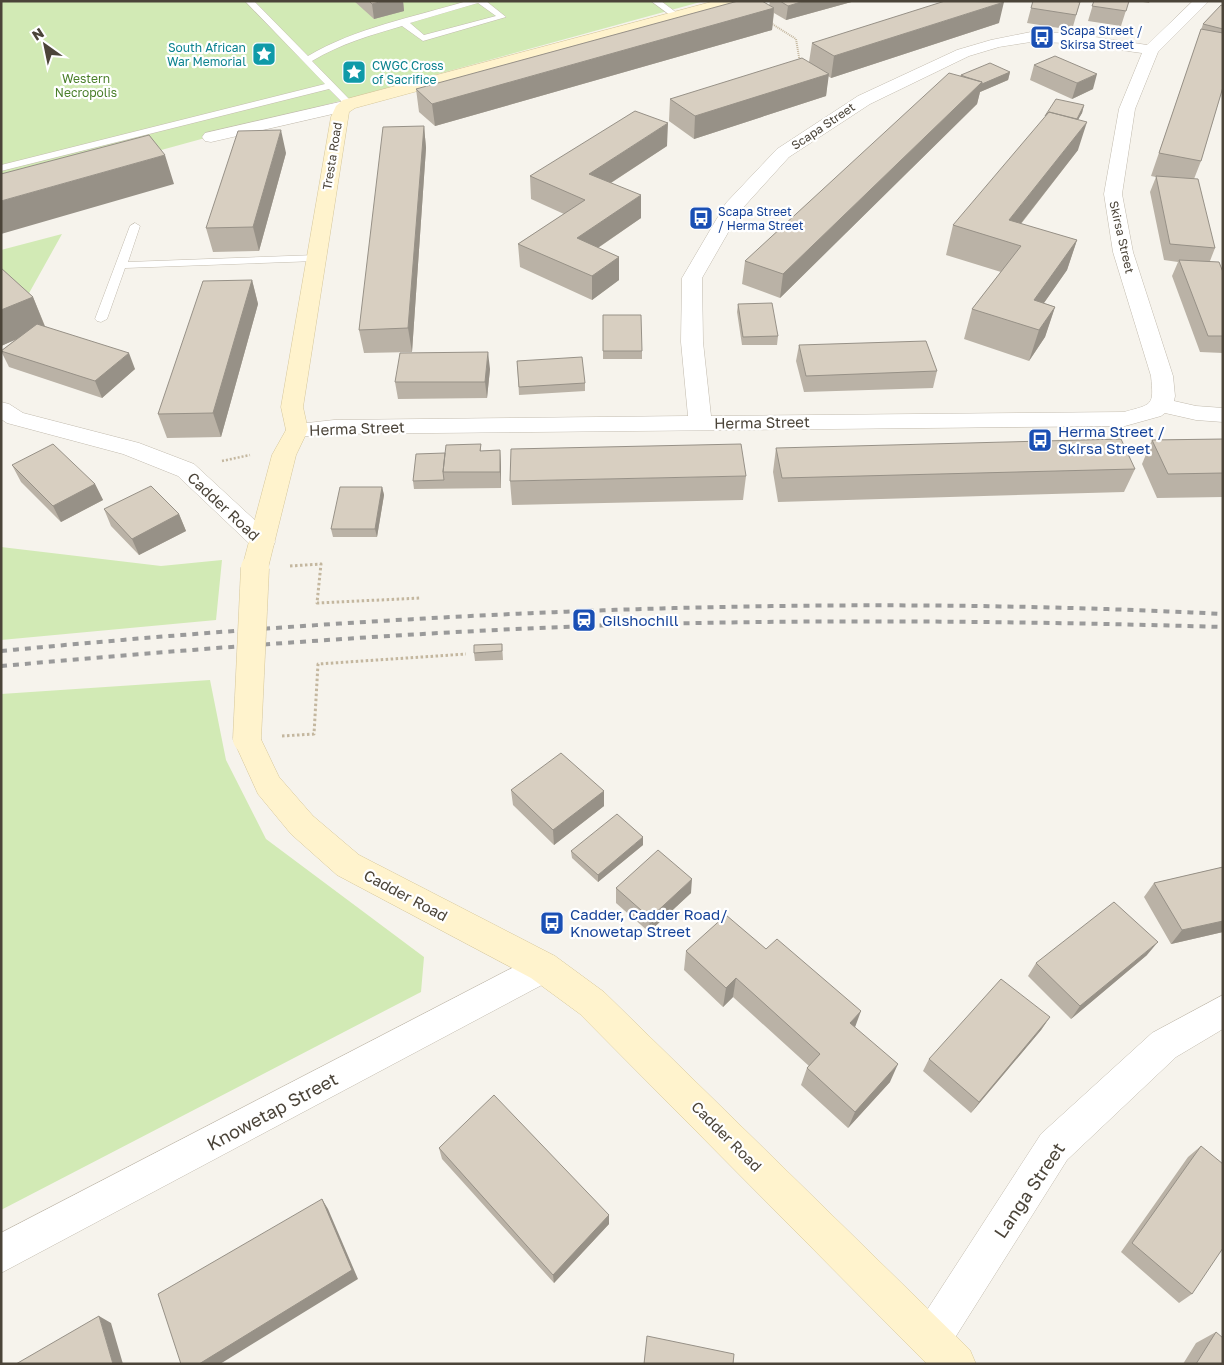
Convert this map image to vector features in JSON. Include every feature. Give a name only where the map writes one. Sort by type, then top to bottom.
[{"type":"street","name":"Tresta Road","points":[[294,438],[292,407],[339,117],[347,105],[733,1]]},
{"type":"street","name":"Skirsa Street","points":[[1161,405],[1164,396],[1162,376],[1124,252],[1113,194],[1127,109],[1150,50],[1202,1]]},
{"type":"street","name":"Scapa Street","points":[[700,423],[692,342],[692,278],[733,207],[783,153],[864,100],[963,53],[997,43],[1031,37],[1069,38],[1150,50]]},
{"type":"street","points":[[211,136],[347,105]]},
{"type":"street","points":[[1161,405],[1196,413],[1223,415]]},
{"type":"street","name":"Herma Street","points":[[294,438],[334,427],[1125,419],[1153,411],[1161,405]]},
{"type":"street","name":"Cadder Road","points":[[1,409],[15,418],[131,448],[186,470],[263,542],[255,568],[247,739],[268,785],[302,825],[348,865],[543,968],[592,1003],[932,1338],[956,1364]]},
{"type":"street","points":[[263,542],[284,455],[294,438]]},
{"type":"street","name":"Knowetap Street","points":[[1,1254],[543,968]]},
{"type":"street","name":"Langa Street","points":[[932,1338],[1054,1147],[1164,1044],[1223,1011]]},
{"type":"lane","points":[[249,1],[308,60],[347,105]]},
{"type":"lane","points":[[308,60],[326,48],[361,35],[479,1],[502,17],[423,38],[404,23]]},
{"type":"lane","points":[[655,1],[677,16]]},
{"type":"lane","points":[[1,168],[208,118],[329,86]]},
{"type":"lane","points":[[101,319],[135,226]]},
{"type":"lane","points":[[121,265],[316,258]]},
{"type":"path","points":[[762,17],[796,38],[797,54],[803,69]]},
{"type":"path","points":[[186,470],[294,438]]},
{"type":"path","points":[[320,564],[317,603],[421,598]]},
{"type":"path","points":[[314,734],[318,664],[466,654]]},
{"type":"green space","name":"Western Necropolis","points":[[1,1],[704,1],[1,194]]},
{"type":"green space","points":[[62,234],[28,295],[1,271],[1,250]]},
{"type":"green space","points":[[1,547],[161,566],[222,560],[216,620],[1,640]]},
{"type":"green space","points":[[210,680],[226,760],[266,839],[424,957],[421,992],[1,1210],[1,694]]},
{"type":"building","points":[[369,1],[383,1],[372,4]]},
{"type":"building","points":[[738,1],[762,1],[774,8],[432,104],[416,89]]},
{"type":"building","points":[[780,1],[804,1],[788,6]]},
{"type":"building","points":[[945,1],[1004,2],[834,56],[812,43]]},
{"type":"building","points":[[1033,1],[1080,2],[1076,15],[1031,8]]},
{"type":"building","points":[[1094,1],[1129,1],[1126,11],[1092,6]]},
{"type":"building","points":[[1221,5],[1223,6],[1223,29],[1203,24]]},
{"type":"building","points":[[1201,29],[1223,33],[1223,87],[1201,161],[1159,153]]},
{"type":"building","points":[[1055,56],[1097,74],[1077,83],[1034,65]]},
{"type":"building","points":[[802,58],[829,74],[695,116],[670,99]]},
{"type":"building","points":[[990,63],[1010,72],[982,84],[982,82],[961,75]]},
{"type":"building","points":[[949,73],[982,82],[783,274],[745,261]]},
{"type":"building","points":[[1056,99],[1084,105],[1077,119],[1049,112],[1045,116]]},
{"type":"building","points":[[635,111],[668,123],[589,174],[641,195],[577,238],[619,257],[592,276],[518,244],[585,200],[530,176]]},
{"type":"building","points":[[1049,112],[1087,122],[1009,220],[1077,240],[1034,300],[1055,307],[1039,330],[972,309],[1021,246],[953,225]]},
{"type":"building","points":[[424,126],[408,328],[359,330],[383,127]]},
{"type":"building","points":[[281,130],[253,227],[206,228],[238,131]]},
{"type":"building","points":[[149,135],[165,155],[1,201],[1,174]]},
{"type":"building","points":[[1156,176],[1198,179],[1215,248],[1170,244]]},
{"type":"building","points":[[1179,260],[1219,262],[1223,272],[1223,336],[1208,336]]},
{"type":"building","points":[[1,268],[33,297],[1,310]]},
{"type":"building","points":[[252,280],[213,413],[158,414],[203,281]]},
{"type":"building","points":[[772,303],[778,336],[743,337],[738,304]]},
{"type":"building","points":[[603,315],[641,315],[642,351],[603,351]]},
{"type":"building","points":[[37,324],[129,353],[95,381],[1,351]]},
{"type":"building","points":[[926,341],[937,371],[806,376],[799,345]]},
{"type":"building","points":[[488,352],[485,382],[395,382],[400,353]]},
{"type":"building","points":[[582,357],[585,383],[519,387],[517,361]]},
{"type":"building","points":[[1121,439],[1135,469],[782,478],[776,448]]},
{"type":"building","points":[[1223,439],[1223,473],[1168,474],[1152,440]]},
{"type":"building","points":[[53,444],[95,484],[53,506],[12,465]]},
{"type":"building","points":[[481,444],[480,451],[500,450],[500,472],[443,472],[446,445]]},
{"type":"building","points":[[741,444],[746,476],[510,481],[511,449]]},
{"type":"building","points":[[445,453],[444,480],[413,481],[416,454]]},
{"type":"building","points":[[151,486],[179,514],[132,539],[104,509]]},
{"type":"building","points":[[340,487],[382,487],[375,529],[331,529]]},
{"type":"building","points":[[502,644],[502,651],[474,653],[474,645]]},
{"type":"building","points":[[561,753],[604,791],[553,830],[511,790]]},
{"type":"building","points":[[617,814],[643,837],[598,875],[571,851]]},
{"type":"building","points":[[658,850],[692,879],[650,918],[616,888]]},
{"type":"building","points":[[1223,867],[1223,921],[1182,930],[1154,883]]},
{"type":"building","points":[[1114,902],[1158,942],[1080,1006],[1036,963]]},
{"type":"building","points":[[726,915],[766,949],[777,939],[861,1011],[850,1023],[898,1064],[855,1112],[807,1068],[820,1054],[736,978],[726,988],[686,951]]},
{"type":"building","points":[[1001,979],[1050,1017],[979,1102],[929,1059]]},
{"type":"building","points":[[494,1095],[609,1215],[553,1275],[439,1148]]},
{"type":"building","points":[[1201,1146],[1223,1164],[1223,1248],[1192,1294],[1132,1243]]},
{"type":"building","points":[[322,1199],[352,1270],[199,1364],[181,1364],[158,1294]]},
{"type":"building","points":[[99,1316],[113,1364],[16,1364]]},
{"type":"building","points":[[1216,1332],[1223,1338],[1223,1364],[1196,1364]]},
{"type":"building","points":[[647,1336],[734,1354],[733,1364],[644,1364]]},
{"type":"railway","points":[[1,651],[153,637],[306,626],[611,610],[917,605],[1223,614]]},
{"type":"railway","points":[[1,666],[308,641],[614,625],[918,622],[1071,623],[1223,627]]},
{"type":"place","name":"Scapa Street / Skirsa Street","points":[[1042,37]]},
{"type":"place","name":"South African War Memorial","points":[[264,54]]},
{"type":"place","name":"CWGC Cross of Sacrifice","points":[[354,72]]},
{"type":"place","name":"Scapa Street / Herma Street","points":[[701,218]]},
{"type":"place","name":"Herma Street / Skirsa Street","points":[[1040,440]]},
{"type":"place","name":"Gilshochill","points":[[584,620]]},
{"type":"place","name":"Cadder, Cadder Road/ Knowetap Street","points":[[552,923]]}]
